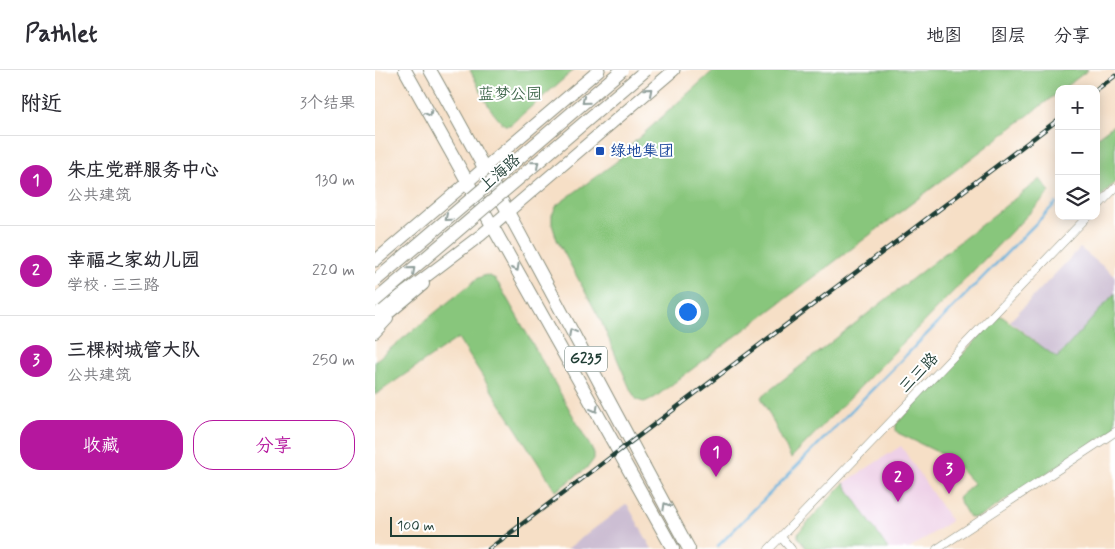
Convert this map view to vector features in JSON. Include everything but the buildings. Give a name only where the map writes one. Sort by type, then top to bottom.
[{"type":"highway","name":"G235","points":[[405,70],[673,549]]},
{"type":"highway","name":"G235","points":[[430,70],[509,212],[621,426],[689,549]]},
{"type":"highway","name":"上海路","points":[[375,281],[622,70]]},
{"type":"highway","name":"上海路","points":[[375,301],[646,70]]},
{"type":"highway","points":[[375,324],[423,284]]},
{"type":"main road","name":"上海路","points":[[375,261],[599,70]]},
{"type":"main road","points":[[375,315],[481,235],[674,70]]},
{"type":"street","points":[[1100,204],[1115,188]]},
{"type":"street","name":"三三路","points":[[769,549],[1085,220]]},
{"type":"street","points":[[375,333],[423,284],[481,235]]},
{"type":"street","points":[[937,549],[1115,432]]},
{"type":"street","points":[[781,537],[791,549]]},
{"type":"shaded area","points":[[1080,248],[1115,276],[1115,293],[1057,358],[1010,321]]},
{"type":"shaded area","points":[[901,446],[951,521],[909,549],[888,549],[844,483]]},
{"type":"shaded area","points":[[627,504],[652,549],[567,549]]},
{"type":"green space","name":"蓝梦公园","points":[[470,70],[574,70],[510,125],[505,125],[489,107]]},
{"type":"green space","points":[[714,70],[1088,70],[1068,85],[1055,85],[1055,95],[654,398],[644,402],[637,400],[631,391],[601,321],[557,240],[552,224],[552,215],[557,205],[616,162],[632,144]]},
{"type":"green space","points":[[1115,124],[1115,182],[1100,198],[1100,175],[1100,135]]},
{"type":"green space","points":[[1040,179],[1050,192],[791,458],[761,397]]},
{"type":"green space","points":[[486,275],[494,278],[500,286],[594,453],[594,459],[588,467],[556,491],[458,338],[375,395],[375,361],[478,278]]},
{"type":"green space","points":[[1115,293],[1115,429],[981,516],[969,517],[958,498],[974,484],[950,458],[898,433],[896,424],[1000,315],[1057,358]]},
{"type":"green space","points":[[844,483],[888,549],[807,549],[798,538],[798,533]]},
{"type":"waterway","points":[[718,546],[1055,204]]},
{"type":"railway","points":[[1100,87],[1115,76]]},
{"type":"railway","points":[[489,549],[1055,122]]},
{"type":"place","name":"绿地集团","points":[[600,151]]},
{"type":"place","name":"朱庄党群服务中心","points":[[716,477]]},
{"type":"place","name":"三棵树城管大队","points":[[949,494]]},
{"type":"place","name":"幸福之家幼儿园","points":[[898,502]]}]
